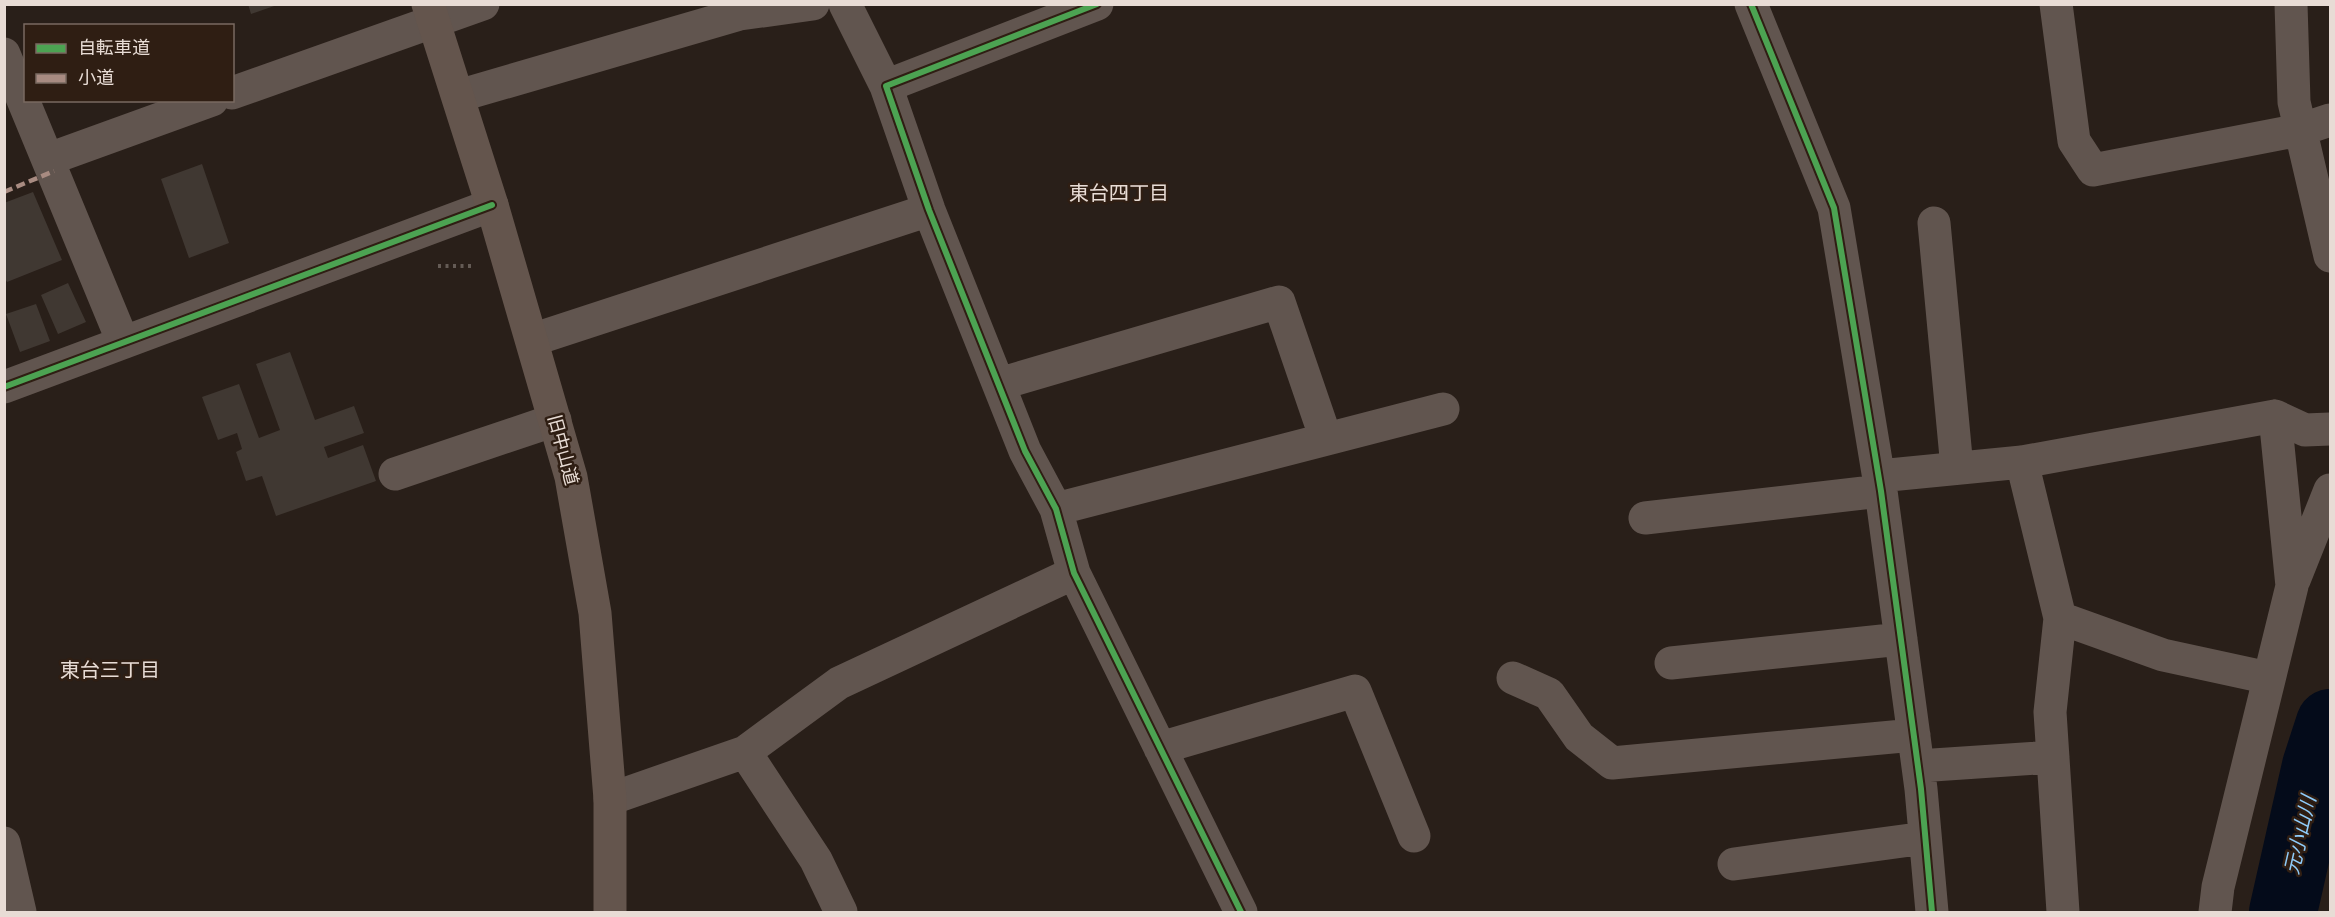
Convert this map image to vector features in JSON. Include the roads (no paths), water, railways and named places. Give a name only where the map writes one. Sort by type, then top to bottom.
[{"type":"main road","name":"旧中山道","points":[[431,12],[492,205],[571,477],[595,613],[610,799],[610,912]]},
{"type":"street","points":[[234,92],[431,12],[483,4]]},
{"type":"street","points":[[458,96],[738,9],[813,4]]},
{"type":"street","points":[[845,4],[886,86],[929,210],[1025,451],[1056,509],[1074,573],[1241,912]]},
{"type":"street","points":[[886,86],[1047,13],[1097,4]]},
{"type":"street","points":[[1751,4],[1834,208],[1880,484],[1916,751],[1932,912]]},
{"type":"street","points":[[2056,4],[2074,141],[2093,170],[2300,130],[2331,120]]},
{"type":"street","points":[[2291,4],[2294,102],[2331,256]]},
{"type":"street","points":[[4,54],[24,101]]},
{"type":"street","points":[[25,102],[123,342]]},
{"type":"street","points":[[49,159],[206,102]]},
{"type":"street","points":[[4,387],[492,205]]},
{"type":"street","points":[[532,340],[929,210]]},
{"type":"street","points":[[1934,223],[1957,468]]},
{"type":"street","points":[[999,384],[1279,302],[1326,439]]},
{"type":"street","points":[[1056,509],[1443,409]]},
{"type":"street","points":[[1645,518],[1880,484],[1957,468],[2022,462],[2274,416],[2305,430],[2331,429]]},
{"type":"street","points":[[2274,416],[2292,586]]},
{"type":"street","points":[[395,474],[555,420]]},
{"type":"street","points":[[2022,462],[2060,618],[2050,712],[2063,912]]},
{"type":"street","points":[[2215,912],[2218,887],[2292,586],[2331,490]]},
{"type":"street","points":[[610,799],[745,752],[839,683],[1074,573]]},
{"type":"street","points":[[2060,618],[2163,655],[2270,678]]},
{"type":"street","points":[[1671,663],[1901,639]]},
{"type":"street","points":[[1513,678],[1549,694],[1579,737],[1612,763],[1916,751],[2053,757]]},
{"type":"street","points":[[1160,748],[1355,691],[1414,836]]},
{"type":"street","points":[[745,752],[816,860],[841,912]]},
{"type":"street","points":[[1734,864],[1925,838]]},
{"type":"street","points":[[4,843],[20,912]]},
{"type":"waterway","name":"元小山川","points":[[2283,912],[2316,766],[2330,723]]},
{"type":"district","name":"東台四丁目","points":[[1119,193]]},
{"type":"district","name":"東台三丁目","points":[[110,670]]}]
